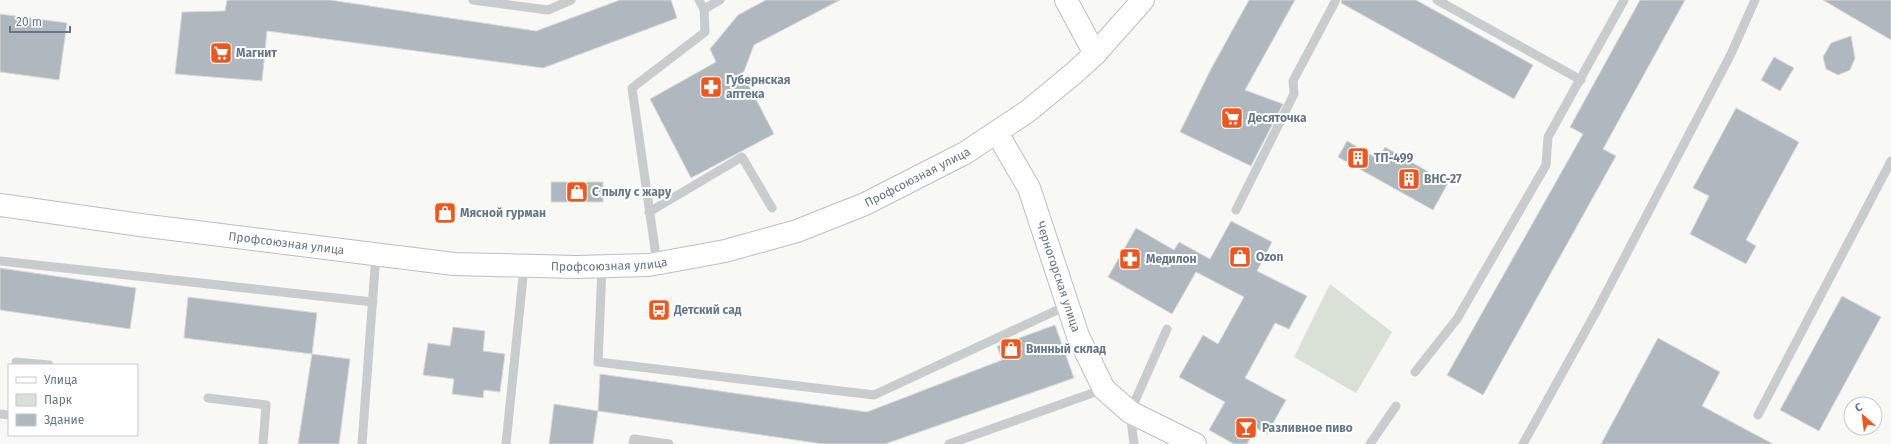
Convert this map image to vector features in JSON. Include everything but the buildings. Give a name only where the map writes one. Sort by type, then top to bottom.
[{"type":"main road","points":[[1066,0],[1095,54]]},
{"type":"main road","name":"Профсоюзная улица","points":[[0,205],[140,225],[454,264],[524,267],[602,267],[657,263],[725,251],[796,231],[865,204],[965,153],[1028,111],[1095,54],[1143,0]]},
{"type":"main road","name":"Черногорская улица","points":[[997,133],[1029,188],[1078,336],[1104,389],[1130,412],[1194,444]]},
{"type":"lane","points":[[473,0],[548,10],[571,0]]},
{"type":"lane","points":[[657,263],[632,88],[705,32],[704,9],[699,0]]},
{"type":"lane","points":[[704,9],[720,0]]},
{"type":"lane","points":[[1236,210],[1294,94],[1293,81],[1336,0]]},
{"type":"lane","points":[[1437,0],[1581,80]]},
{"type":"lane","points":[[1415,372],[1457,319],[1546,166],[1548,137],[1581,80],[1624,0]]},
{"type":"lane","points":[[1523,444],[1597,310],[1731,54],[1755,0]]},
{"type":"lane","points":[[649,212],[742,157],[772,208]]},
{"type":"lane","points":[[1758,415],[1891,161]]},
{"type":"lane","points":[[362,444],[376,254]]},
{"type":"lane","points":[[0,261],[373,302]]},
{"type":"lane","points":[[506,444],[524,267]]},
{"type":"lane","points":[[602,267],[598,362],[874,395],[1068,305]]},
{"type":"lane","points":[[1134,444],[1130,412],[1167,329]]},
{"type":"lane","points":[[16,364],[16,362],[38,364]]},
{"type":"lane","points":[[949,444],[1104,389]]},
{"type":"lane","points":[[208,398],[266,405],[263,444]]},
{"type":"lane","points":[[1370,444],[1396,406]]},
{"type":"lane","points":[[633,444],[634,439],[669,444]]},
{"type":"green space","points":[[1330,284],[1392,332],[1356,393],[1294,357]]},
{"type":"place","name":"Магнит","points":[[221,53]]},
{"type":"place","name":"Губернская аптека","points":[[711,87]]},
{"type":"place","name":"Десяточка","points":[[1232,118]]},
{"type":"place","name":"ТП-499","points":[[1358,158]]},
{"type":"place","name":"ВНС-27","points":[[1409,179]]},
{"type":"place","name":"С пылу с жару","points":[[577,192]]},
{"type":"place","name":"Мясной гурман","points":[[445,213]]},
{"type":"place","name":"Ozon","points":[[1240,257]]},
{"type":"place","name":"Медилон","points":[[1130,259]]},
{"type":"place","name":"Детский сад","points":[[659,310]]},
{"type":"place","name":"Винный склад","points":[[1011,349]]},
{"type":"place","name":"Разливное пиво","points":[[1246,428]]}]
